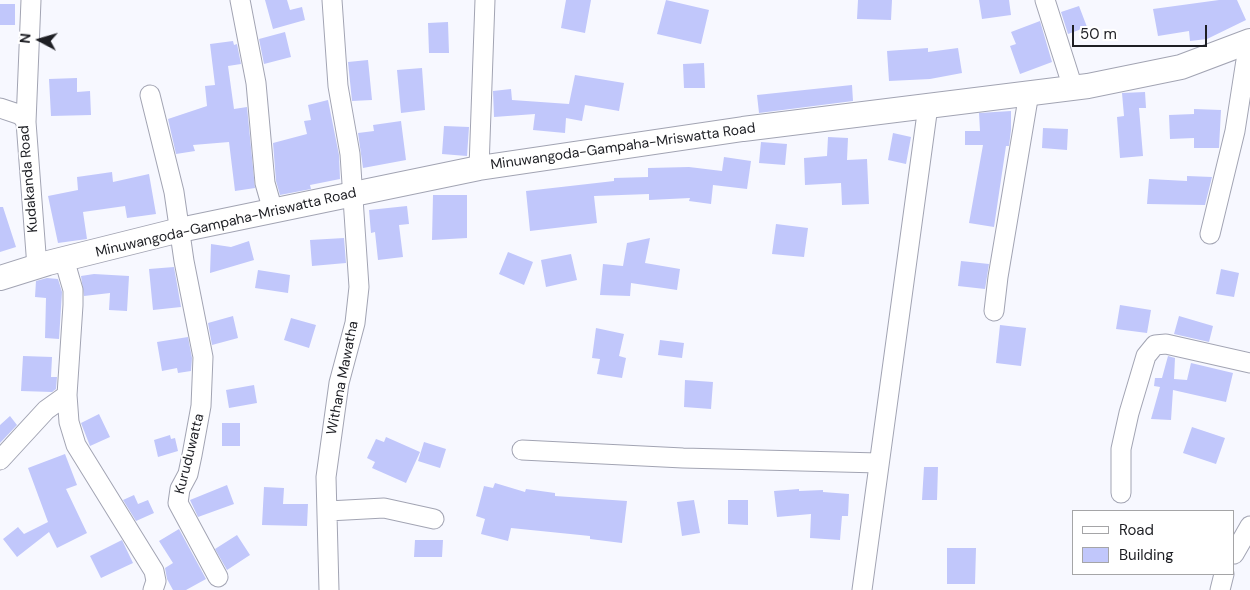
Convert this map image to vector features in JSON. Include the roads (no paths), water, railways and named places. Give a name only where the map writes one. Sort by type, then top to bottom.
[{"type":"main road","name":"Minuwangoda-Gampaha-Mriswatta Road","points":[[0,278],[64,259],[181,231],[479,168],[743,129],[1073,88],[1182,68],[1250,41]]},
{"type":"street","points":[[26,122],[31,0]]},
{"type":"street","points":[[240,0],[256,83],[265,183],[273,211]]},
{"type":"street","name":"Withana Mawatha","points":[[329,590],[326,477],[339,382],[355,322],[359,287],[350,154],[338,86],[332,0]]},
{"type":"street","points":[[479,168],[485,0]]},
{"type":"street","points":[[1045,0],[1073,88]]},
{"type":"street","points":[[1210,234],[1235,131],[1250,41]]},
{"type":"street","points":[[994,311],[1029,93]]},
{"type":"street","name":"Kuruduwatta","points":[[150,95],[174,192],[184,261],[203,357],[201,406],[188,474],[180,489],[178,503],[218,578]]},
{"type":"street","points":[[862,590],[928,106]]},
{"type":"street","name":"Kudakanda Road","points":[[0,108],[21,115],[26,122],[37,267]]},
{"type":"street","points":[[64,259],[73,290],[67,395],[69,422],[76,445],[154,571],[156,581],[153,590]]},
{"type":"street","points":[[1121,493],[1122,449],[1129,414],[1146,356],[1155,345],[1166,344],[1250,363]]},
{"type":"street","points":[[0,460],[46,410],[67,395]]},
{"type":"street","points":[[522,450],[683,458],[879,463]]},
{"type":"street","points":[[328,511],[384,508],[434,518]]},
{"type":"street","points":[[1235,552],[1250,526]]},
{"type":"street","points":[[1220,590],[1224,575]]}]
